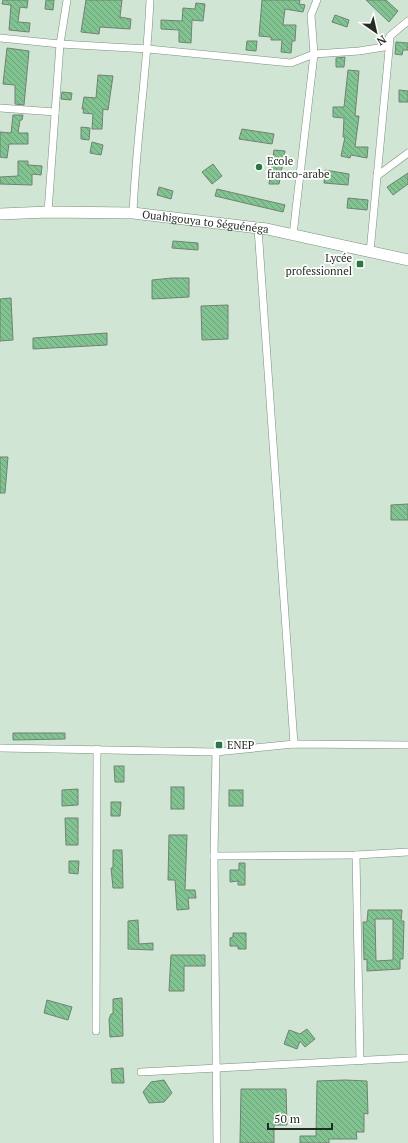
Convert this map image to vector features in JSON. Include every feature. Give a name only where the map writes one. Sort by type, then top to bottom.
[{"type":"main road","name":"Ouahigouya to Séguénéga","points":[[0,214],[48,212],[134,213],[258,228],[408,260]]},
{"type":"street","points":[[48,212],[60,44],[67,0]]},
{"type":"street","points":[[134,213],[135,177],[148,49],[150,0]]},
{"type":"street","points":[[293,235],[314,54],[311,15],[317,0]]},
{"type":"street","points":[[0,38],[60,44],[148,49],[291,63],[314,54],[359,51],[384,47],[390,36],[408,22]]},
{"type":"street","points":[[370,252],[390,36]]},
{"type":"street","points":[[0,108],[55,112]]},
{"type":"street","points":[[377,176],[408,153]]},
{"type":"street","points":[[258,228],[294,744]]},
{"type":"street","points":[[0,748],[216,752],[294,744],[408,745]]},
{"type":"street","points":[[96,1031],[97,750]]},
{"type":"street","points":[[216,752],[214,856],[217,1143]]},
{"type":"street","points":[[214,856],[356,855],[408,852]]},
{"type":"street","points":[[356,855],[360,1061]]},
{"type":"street","points":[[141,1072],[408,1058]]},
{"type":"building","points":[[3,0],[28,0],[27,8],[20,7],[18,22],[30,23],[29,32],[9,30],[11,5],[2,4]]},
{"type":"building","points":[[46,0],[54,0],[53,10],[45,9]]},
{"type":"building","points":[[86,0],[122,0],[120,17],[131,19],[130,29],[100,27],[99,34],[81,32]]},
{"type":"building","points":[[262,0],[300,0],[299,4],[305,5],[303,12],[285,9],[283,25],[296,25],[295,41],[292,41],[291,53],[281,52],[282,40],[271,40],[271,37],[259,36]]},
{"type":"building","points":[[366,0],[386,0],[398,11],[389,22]]},
{"type":"building","points":[[196,3],[205,4],[203,21],[192,20],[191,43],[179,42],[179,30],[161,29],[161,20],[182,21],[183,8],[195,9]]},
{"type":"building","points":[[335,15],[349,20],[347,27],[332,22]]},
{"type":"building","points":[[247,41],[257,41],[256,51],[246,50]]},
{"type":"building","points":[[396,42],[408,43],[408,50],[403,50],[402,55],[395,54]]},
{"type":"building","points":[[7,48],[29,51],[24,105],[15,104],[15,85],[3,84]]},
{"type":"building","points":[[345,57],[344,67],[336,67],[336,58]]},
{"type":"building","points":[[348,70],[359,71],[355,116],[359,116],[355,147],[368,147],[367,158],[351,155],[350,158],[341,156],[345,137],[343,137],[344,118],[333,117],[333,107],[344,107]]},
{"type":"building","points":[[98,75],[113,76],[108,110],[103,109],[102,129],[92,129],[93,114],[83,113],[84,109],[82,109],[84,97],[96,98]]},
{"type":"building","points":[[399,90],[408,91],[408,102],[399,102]]},
{"type":"building","points":[[62,92],[72,93],[71,100],[61,99]]},
{"type":"building","points":[[13,115],[23,115],[22,120],[20,120],[18,133],[28,133],[28,144],[9,144],[7,158],[0,157],[0,132],[11,133]]},
{"type":"building","points":[[81,127],[90,128],[89,140],[81,139]]},
{"type":"building","points":[[242,129],[274,134],[272,144],[239,139]]},
{"type":"building","points":[[92,142],[103,145],[101,155],[90,153]]},
{"type":"building","points":[[274,150],[285,151],[279,184],[269,184]]},
{"type":"building","points":[[18,161],[28,161],[28,165],[42,166],[41,175],[32,174],[32,185],[0,184],[0,177],[18,176]]},
{"type":"building","points":[[213,164],[222,176],[212,184],[202,172]]},
{"type":"building","points":[[325,170],[349,174],[348,185],[324,183]]},
{"type":"building","points":[[408,173],[408,184],[393,195],[387,187]]},
{"type":"building","points":[[159,187],[173,191],[171,199],[157,195]]},
{"type":"building","points":[[217,189],[285,205],[283,212],[215,196]]},
{"type":"building","points":[[348,198],[368,200],[367,210],[347,208]]},
{"type":"building","points":[[173,241],[198,243],[198,250],[172,248]]},
{"type":"building","points":[[189,278],[189,297],[152,299],[152,280]]},
{"type":"building","points":[[11,298],[13,340],[0,341],[0,299]]},
{"type":"building","points":[[228,305],[228,339],[202,340],[201,306]]},
{"type":"building","points":[[107,333],[107,345],[33,349],[33,338]]},
{"type":"building","points":[[0,457],[8,457],[5,493],[0,493]]},
{"type":"building","points":[[408,504],[408,520],[391,520],[391,505]]},
{"type":"building","points":[[13,733],[65,733],[65,739],[13,740]]},
{"type":"building","points":[[114,766],[124,766],[124,782],[115,782]]},
{"type":"building","points":[[171,787],[184,787],[184,809],[171,809]]},
{"type":"building","points":[[78,789],[78,805],[62,806],[62,790]]},
{"type":"building","points":[[229,790],[243,790],[243,806],[229,806]]},
{"type":"building","points":[[111,802],[121,802],[120,816],[111,816]]},
{"type":"building","points":[[65,818],[78,818],[78,845],[66,845]]},
{"type":"building","points":[[169,835],[187,835],[185,890],[195,890],[196,898],[188,898],[189,909],[177,910],[175,880],[168,880]]},
{"type":"building","points":[[113,850],[122,850],[123,888],[113,888],[111,868],[113,868]]},
{"type":"building","points":[[69,861],[79,861],[78,874],[69,873]]},
{"type":"building","points":[[239,863],[245,863],[245,885],[238,885],[238,881],[230,882],[230,870],[239,870]]},
{"type":"building","points":[[368,910],[402,910],[401,921],[404,921],[403,959],[400,959],[400,969],[367,971],[367,959],[364,960],[363,922],[367,922]],"holes":[[[375,919],[393,919],[393,960],[376,961]]]},
{"type":"building","points":[[138,920],[139,944],[153,943],[153,950],[128,949],[128,921]]},
{"type":"building","points":[[233,933],[246,933],[246,949],[238,949],[238,946],[230,946],[230,938],[233,937]]},
{"type":"building","points":[[171,955],[205,955],[205,966],[184,966],[184,991],[169,991]]},
{"type":"building","points":[[122,998],[123,1036],[110,1037],[109,1019],[111,1014],[113,1014],[113,999]]},
{"type":"building","points":[[47,1000],[72,1007],[68,1020],[44,1013]]},
{"type":"building","points":[[307,1029],[315,1039],[305,1047],[300,1041],[297,1049],[284,1044],[289,1030],[300,1034]]},
{"type":"building","points":[[123,1068],[124,1083],[112,1083],[111,1069]]},
{"type":"building","points":[[164,1080],[172,1093],[164,1102],[149,1103],[143,1092],[151,1082]]},
{"type":"building","points":[[317,1081],[367,1081],[368,1114],[364,1113],[364,1132],[356,1132],[357,1139],[329,1139],[329,1143],[300,1143],[300,1136],[316,1136]]},
{"type":"building","points":[[241,1089],[286,1089],[287,1125],[274,1125],[274,1143],[240,1143]]},
{"type":"place","name":"Ecole franco-arabe","points":[[259,167]]},
{"type":"place","name":"Lycée professionnel","points":[[360,264]]},
{"type":"place","name":"ENEP","points":[[219,745]]}]
